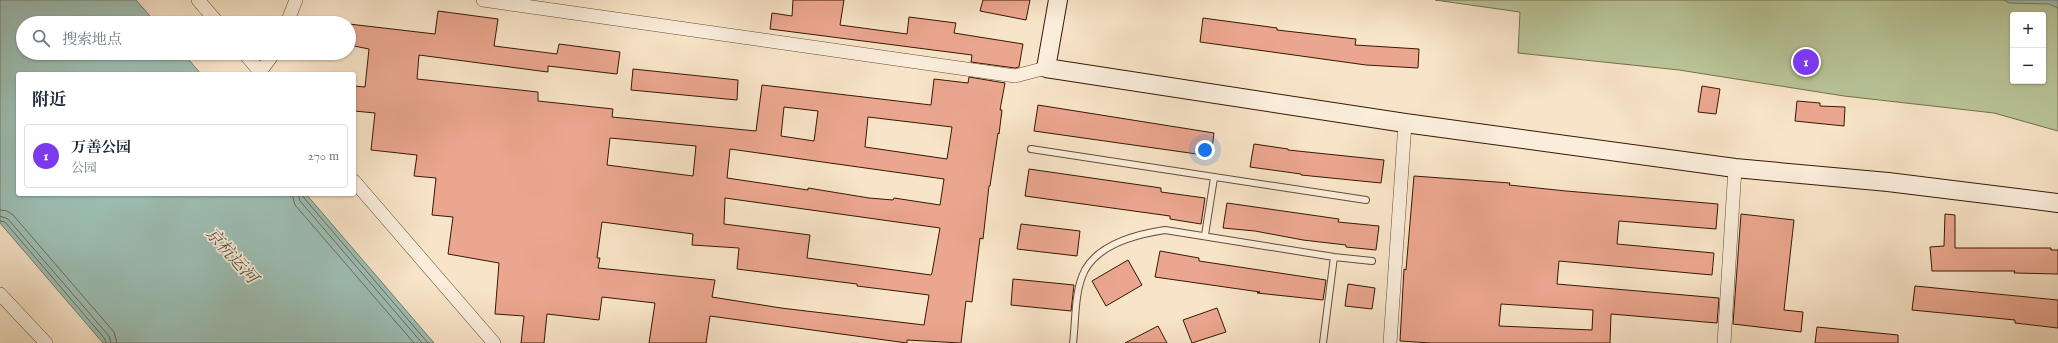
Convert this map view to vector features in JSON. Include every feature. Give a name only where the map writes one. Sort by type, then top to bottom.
[{"type":"street","points":[[198,0],[212,16]]},
{"type":"street","points":[[290,16],[296,0]]},
{"type":"street","points":[[483,0],[1015,76],[1046,68],[1405,123],[1735,168],[1888,182],[2058,203]]},
{"type":"street","points":[[1046,68],[1058,0]]},
{"type":"street","points":[[250,60],[260,72]]},
{"type":"street","points":[[262,72],[269,60]]},
{"type":"street","points":[[1390,343],[1405,123]]},
{"type":"street","points":[[1724,343],[1735,168]]},
{"type":"street","points":[[356,183],[494,343]]},
{"type":"street","points":[[0,294],[46,343]]},
{"type":"lane","points":[[1031,149],[1366,200]]},
{"type":"lane","points":[[1205,235],[1214,178]]},
{"type":"lane","points":[[1073,343],[1079,288],[1085,270],[1098,256],[1118,243],[1143,234],[1165,230],[1372,262]]},
{"type":"lane","points":[[1323,343],[1334,257]]},
{"type":"green space","points":[[1435,0],[2058,0],[2058,131],[1994,113],[1844,96],[1679,70],[1518,53],[1520,12]]},
{"type":"water","name":"京杭运河","points":[[0,0],[136,0],[150,16],[16,16],[16,60],[189,60],[199,72],[16,72],[16,196],[308,196],[434,343],[103,343],[0,223]]},
{"type":"water","points":[[2004,0],[2058,0],[2058,8],[2049,4],[2009,3]]},
{"type":"building","points":[[793,0],[844,0],[840,25],[907,34],[909,17],[956,23],[954,33],[1023,44],[1019,67],[1015,68],[971,62],[972,55],[770,29],[772,13],[792,16]]},
{"type":"building","points":[[983,0],[1030,0],[1026,20],[980,11]]},
{"type":"building","points":[[438,11],[498,19],[494,46],[557,54],[559,44],[620,52],[617,74],[548,66],[548,72],[419,55],[417,79],[538,92],[538,101],[613,109],[612,117],[756,131],[762,85],[931,105],[934,79],[968,83],[969,77],[1005,83],[1000,110],[1002,110],[999,134],[998,133],[989,186],[983,239],[980,238],[972,302],[966,301],[961,343],[907,340],[907,343],[710,316],[706,343],[649,343],[655,303],[602,297],[599,320],[547,314],[544,343],[521,343],[524,316],[495,314],[499,263],[448,254],[453,217],[432,215],[436,178],[414,176],[417,155],[371,150],[375,113],[356,111],[356,86],[365,87],[369,49],[356,46],[356,25],[435,34]],"holes":[[[784,107],[818,111],[814,141],[781,136]],[[868,117],[952,127],[947,159],[865,147]],[[610,138],[696,146],[693,176],[607,165]],[[730,149],[944,179],[940,205],[894,198],[893,200],[869,198],[808,188],[808,190],[727,178]],[[725,198],[940,228],[931,275],[807,258],[810,235],[724,224]],[[602,222],[693,234],[692,245],[739,248],[737,269],[857,284],[857,286],[929,295],[924,325],[781,308],[712,297],[715,280],[598,268],[600,258],[597,258]]]},
{"type":"building","points":[[1203,18],[1277,28],[1277,30],[1356,39],[1355,45],[1419,49],[1418,68],[1366,65],[1200,42]]},
{"type":"building","points":[[633,69],[738,80],[737,100],[631,90]]},
{"type":"building","points":[[1702,86],[1720,89],[1716,114],[1698,112]]},
{"type":"building","points":[[1797,101],[1820,103],[1820,106],[1845,107],[1844,126],[1795,121]]},
{"type":"building","points":[[1038,105],[1214,133],[1211,156],[1034,131]]},
{"type":"building","points":[[1254,144],[1288,150],[1384,160],[1381,183],[1301,175],[1250,167]]},
{"type":"building","points":[[1029,169],[1161,188],[1161,192],[1205,198],[1201,224],[1170,219],[1170,216],[1025,196]]},
{"type":"building","points":[[1414,176],[1510,183],[1509,185],[1566,191],[1718,204],[1716,229],[1619,221],[1617,244],[1714,253],[1712,275],[1559,261],[1557,284],[1719,298],[1717,323],[1611,314],[1610,343],[1431,343],[1400,341],[1404,269],[1406,270]],"holes":[[[1501,304],[1593,310],[1592,330],[1499,326]]]},
{"type":"building","points":[[1227,203],[1339,219],[1338,222],[1379,226],[1376,250],[1346,247],[1346,245],[1303,240],[1255,231],[1223,228]]},
{"type":"building","points":[[1741,214],[1794,220],[1784,310],[1803,312],[1801,332],[1733,324]]},
{"type":"building","points":[[1945,214],[1955,215],[1955,248],[2051,248],[2051,250],[2058,250],[2058,274],[2014,273],[2015,271],[1932,271],[1930,247],[1944,246]]},
{"type":"building","points":[[1021,224],[1080,231],[1077,256],[1017,249]]},
{"type":"building","points":[[1160,251],[1199,258],[1199,261],[1326,280],[1323,300],[1257,293],[1260,292],[1155,277]]},
{"type":"building","points":[[1128,260],[1142,285],[1106,306],[1092,281]]},
{"type":"building","points":[[1013,279],[1074,285],[1071,311],[1011,305]]},
{"type":"building","points":[[1348,284],[1375,288],[1372,309],[1345,306]]},
{"type":"building","points":[[1915,286],[2058,300],[2058,328],[2015,323],[2015,320],[1912,310]]},
{"type":"building","points":[[1217,308],[1226,332],[1192,343],[1183,320]]},
{"type":"building","points":[[1158,326],[1167,343],[1125,343]]},
{"type":"building","points":[[1817,327],[1898,335],[1898,343],[1815,343]]},
{"type":"place","name":"万善公园","points":[[1806,62]]}]
